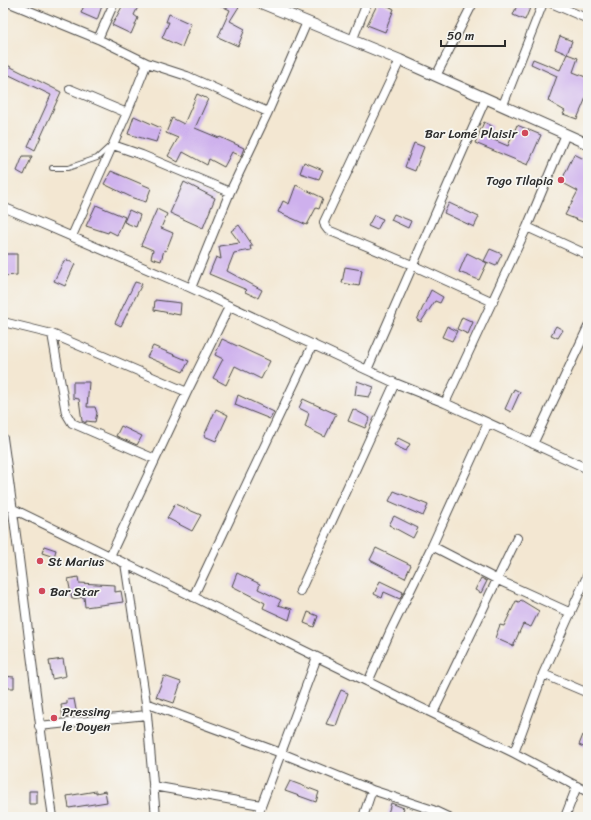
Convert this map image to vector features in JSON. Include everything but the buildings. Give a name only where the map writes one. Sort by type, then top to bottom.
[{"type":"street","points":[[10,3],[98,39],[148,63],[187,76],[268,112]]},
{"type":"street","points":[[98,39],[114,3]]},
{"type":"street","points":[[352,41],[367,3]]},
{"type":"street","points":[[436,76],[473,3]]},
{"type":"street","points":[[503,105],[544,3]]},
{"type":"street","points":[[551,3],[588,19]]},
{"type":"street","points":[[268,4],[503,105],[588,144]]},
{"type":"street","points":[[191,288],[230,192],[268,112],[307,22]]},
{"type":"street","points":[[400,60],[324,222],[325,226],[328,230],[412,265],[492,302]]},
{"type":"street","points":[[72,236],[148,63]]},
{"type":"street","points":[[70,89],[127,113]]},
{"type":"street","points":[[367,370],[486,98]]},
{"type":"street","points":[[446,403],[527,227],[566,134]]},
{"type":"street","points":[[114,143],[230,192]]},
{"type":"street","points":[[3,207],[191,288],[395,383],[446,403],[588,469]]},
{"type":"street","points":[[527,227],[588,255]]},
{"type":"street","points":[[110,556],[187,392],[229,307]]},
{"type":"street","points":[[3,322],[52,334],[187,392]]},
{"type":"street","points":[[533,444],[588,327]]},
{"type":"street","points":[[52,334],[66,413],[72,423],[155,459]]},
{"type":"street","points":[[194,597],[313,344]]},
{"type":"street","points":[[300,591],[395,383]]},
{"type":"street","points":[[368,682],[488,423]]},
{"type":"street","points":[[3,438],[31,644],[39,726],[53,817]]},
{"type":"street","points":[[3,504],[433,713],[588,792]]},
{"type":"street","points":[[433,713],[517,538]]},
{"type":"street","points":[[432,546],[498,580],[571,613]]},
{"type":"street","points":[[125,563],[146,703],[156,817]]},
{"type":"street","points":[[514,753],[543,674],[588,574]]},
{"type":"street","points":[[257,817],[317,657]]},
{"type":"street","points":[[543,674],[588,693]]},
{"type":"street","points":[[146,703],[281,753],[372,790],[433,810],[448,817]]},
{"type":"street","points":[[39,726],[147,715]]},
{"type":"street","points":[[153,786],[262,805]]},
{"type":"street","points":[[565,817],[577,786]]},
{"type":"street","points":[[363,817],[372,790]]},
{"type":"lane","points":[[52,168],[68,168],[97,158],[114,143]]},
{"type":"place","name":"Bar Lomé Plaisir","points":[[525,133]]},
{"type":"place","name":"Togo Tilapia","points":[[561,180]]},
{"type":"place","name":"St Marius","points":[[40,561]]},
{"type":"place","name":"Bar Star","points":[[42,591]]},
{"type":"place","name":"Pressing le Doyen","points":[[54,718]]}]
